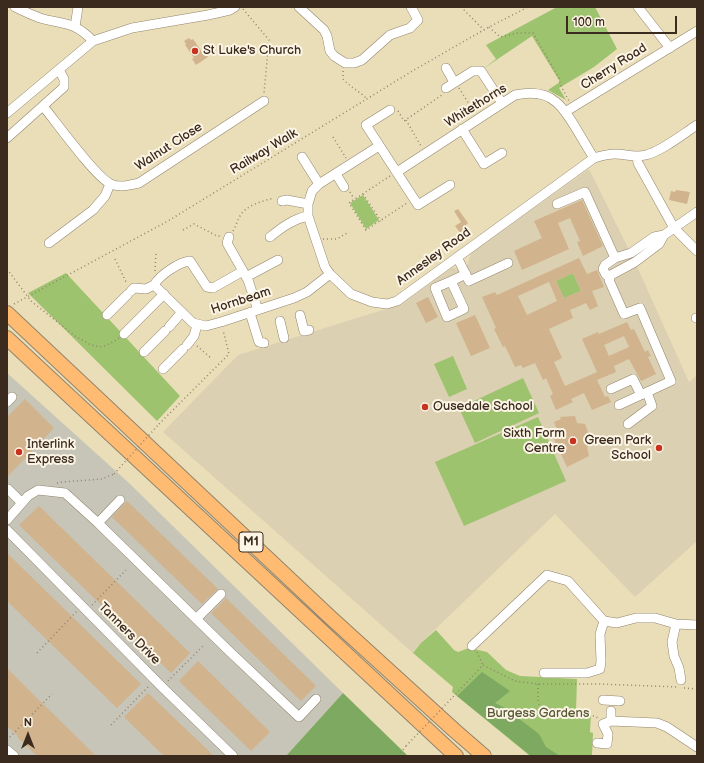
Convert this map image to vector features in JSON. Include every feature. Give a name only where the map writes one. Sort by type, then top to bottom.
[{"type":"highway","name":"M1","points":[[9,309],[20,326],[330,617],[484,756]]},
{"type":"highway","name":"M1","points":[[7,338],[456,756]]},
{"type":"street","points":[[15,7],[40,18],[75,27],[84,31],[94,41]]},
{"type":"street","points":[[75,27],[78,7]]},
{"type":"street","points":[[299,7],[324,30],[327,36],[330,51],[334,56],[345,63],[354,63],[362,60],[390,35],[410,28],[418,20],[411,7]]},
{"type":"street","points":[[638,7],[670,48]]},
{"type":"street","points":[[7,114],[94,41],[132,28],[231,8]]},
{"type":"street","name":"Cherry Road","points":[[565,112],[697,31]]},
{"type":"street","points":[[446,68],[455,82]]},
{"type":"street","points":[[7,138],[64,87],[64,79],[59,70]]},
{"type":"street","points":[[446,90],[455,82],[473,71],[481,71],[502,103]]},
{"type":"street","name":"Whitethorns","points":[[393,174],[515,95],[525,93],[536,93],[556,102],[565,112],[594,158]]},
{"type":"street","name":"Walnut Close","points":[[110,184],[126,186],[139,183],[264,101]]},
{"type":"street","points":[[43,106],[97,173],[110,184],[105,196],[93,210],[58,230],[49,243]]},
{"type":"street","points":[[390,110],[366,125],[379,146],[393,174],[411,202],[418,205],[450,184]]},
{"type":"street","name":"Annesley Road","points":[[379,146],[320,184],[312,191],[308,204],[308,216],[325,266],[330,274],[351,294],[372,302],[387,304],[397,301],[594,158],[604,154],[637,157],[646,155],[656,151],[697,125]]},
{"type":"street","points":[[462,130],[484,164],[502,153]]},
{"type":"street","points":[[302,157],[320,184]]},
{"type":"street","points":[[637,157],[638,163],[674,228],[697,251]]},
{"type":"street","points":[[336,174],[344,187]]},
{"type":"street","points":[[557,204],[585,192],[615,258]]},
{"type":"street","points":[[282,201],[287,200],[308,204]]},
{"type":"street","points":[[664,235],[659,244],[635,262],[611,275],[606,275],[603,269],[605,265],[615,258],[631,253],[654,237],[664,235],[697,212]]},
{"type":"street","points":[[270,237],[281,228],[300,217],[308,216]]},
{"type":"street","points":[[229,237],[227,243],[244,274],[254,312],[258,342],[264,343]]},
{"type":"street","points":[[457,257],[469,281],[508,263]]},
{"type":"street","points":[[107,314],[134,288],[150,285],[184,262],[190,261],[207,287],[213,288],[278,260]]},
{"type":"street","name":"Hornbeam","points":[[150,285],[164,294],[193,323],[206,326],[254,312],[294,298],[307,292],[330,274]]},
{"type":"street","points":[[451,281],[466,274]]},
{"type":"street","points":[[611,275],[609,280],[624,314],[640,308],[671,381],[619,405]]},
{"type":"street","points":[[124,334],[164,294]]},
{"type":"street","points":[[294,298],[304,331],[310,330]]},
{"type":"street","points":[[275,304],[284,338]]},
{"type":"street","points":[[144,352],[182,312]]},
{"type":"street","points":[[163,369],[194,336],[197,325]]},
{"type":"street","points":[[611,389],[633,379],[652,406],[628,424]]},
{"type":"street","points":[[8,489],[22,503]]},
{"type":"street","points":[[7,520],[28,496],[38,490],[65,493],[299,717],[316,699]]},
{"type":"street","points":[[98,523],[120,500]]},
{"type":"street","name":"Tanners Drive","points":[[7,530],[155,680],[233,756]]},
{"type":"street","points":[[472,646],[547,575],[568,581],[604,621],[617,624],[636,618],[655,618],[676,624],[697,625]]},
{"type":"street","points":[[196,619],[221,594]]},
{"type":"street","points":[[544,673],[587,673],[600,669],[600,634],[604,621]]},
{"type":"street","points":[[676,624],[672,642],[674,656],[679,668],[681,680]]},
{"type":"street","points":[[597,743],[607,744],[607,723],[611,704]]},
{"type":"street","points":[[607,723],[657,723],[667,727],[697,747]]},
{"type":"street","points":[[7,750],[14,756]]},
{"type":"street","points":[[696,756],[697,752]]},
{"type":"path","points":[[241,7],[269,40],[264,101]]},
{"type":"path","points":[[461,7],[484,30]]},
{"type":"path","name":"Railway Walk","points":[[9,309],[28,296],[168,221],[366,99],[489,27],[528,7]]},
{"type":"path","points":[[489,27],[500,37],[517,33],[533,33],[560,78],[560,84]]},
{"type":"path","points":[[345,63],[343,79],[349,85],[358,90],[366,99]]},
{"type":"path","points":[[455,82],[479,119]]},
{"type":"path","points":[[406,120],[435,101],[446,90]]},
{"type":"path","points":[[390,110],[397,110],[404,121],[406,120],[426,153]]},
{"type":"path","points":[[333,137],[350,165]]},
{"type":"path","points":[[393,174],[349,203],[366,230],[411,202]]},
{"type":"path","points":[[363,194],[381,220]]},
{"type":"path","points":[[183,230],[194,224],[217,236],[229,237],[235,228],[240,214],[261,202],[275,198],[282,201]]},
{"type":"path","points":[[315,239],[337,239],[347,233]]},
{"type":"path","points":[[115,259],[126,282],[150,285],[156,273],[156,252]]},
{"type":"path","points":[[7,269],[32,301],[75,336],[91,345],[102,347],[113,342],[124,334]]},
{"type":"path","points":[[56,484],[62,482],[102,479],[114,474],[159,424],[229,354],[221,322]]},
{"type":"path","points":[[187,345],[211,358]]},
{"type":"path","points":[[36,653],[126,570]]},
{"type":"path","points":[[162,687],[203,646]]},
{"type":"path","points":[[472,646],[480,656],[483,665],[515,681],[538,684],[600,684],[697,688]]},
{"type":"path","points":[[398,756],[483,665]]},
{"type":"path","points":[[110,725],[155,680]]},
{"type":"path","points":[[538,684],[538,702],[543,712],[595,716],[607,723]]},
{"type":"path","points":[[7,740],[52,694]]},
{"type":"path","points":[[402,750],[402,756]]},
{"type":"shaded area","name":"Ousedale School","points":[[589,169],[635,262],[689,382],[697,375],[697,541],[635,597],[555,514],[421,643],[413,653],[163,432],[238,355],[402,304],[453,267],[458,270],[468,264],[471,253]]},
{"type":"shaded area","points":[[7,373],[129,483],[343,693],[286,756],[7,756]]},
{"type":"green space","points":[[557,7],[595,7],[617,49],[594,67],[559,88],[566,100],[548,90],[560,82],[532,36],[483,69],[496,59],[486,45]]},
{"type":"green space","points":[[363,195],[379,220],[366,229],[350,203]]},
{"type":"green space","points":[[66,273],[180,396],[157,421],[28,293]]},
{"type":"green space","points":[[573,273],[581,291],[564,298],[556,281]]},
{"type":"green space","points":[[453,356],[467,389],[449,397],[434,364]]},
{"type":"green space","points":[[523,378],[539,413],[475,443],[459,408]]},
{"type":"green space","points":[[538,417],[566,481],[464,526],[435,462]]},
{"type":"green space","name":"Burgess Gardens","points":[[436,630],[454,650],[458,652],[469,648],[487,652],[506,670],[520,676],[577,679],[576,712],[591,714],[590,732],[593,733],[592,755],[601,756],[530,756],[452,692],[453,687],[413,653],[421,643]]},
{"type":"green space","points":[[482,672],[510,691],[495,703],[505,708],[539,734],[546,747],[560,756],[531,756],[457,696]]},
{"type":"green space","points":[[343,693],[408,756],[286,756]]},
{"type":"building","name":"St Luke's Church","points":[[189,38],[191,40],[193,39],[202,52],[204,51],[208,57],[196,65],[192,59],[194,58],[185,45],[186,44],[184,41]]},
{"type":"building","points":[[676,190],[690,192],[687,204],[669,200],[671,191],[675,192]]},
{"type":"building","points":[[582,200],[603,246],[583,256],[577,242],[580,241],[570,218],[558,223],[569,249],[522,270],[514,251],[542,238],[534,221]]},
{"type":"building","points":[[458,209],[468,223],[466,225],[468,228],[461,234],[455,226],[461,222],[454,211]]},
{"type":"building","points":[[579,258],[587,274],[597,270],[604,287],[592,291],[598,306],[590,310],[586,303],[570,310],[573,318],[549,329],[562,358],[554,362],[565,386],[597,372],[582,339],[598,332],[599,334],[627,322],[631,330],[634,329],[645,352],[648,350],[651,356],[648,357],[656,374],[641,381],[629,359],[614,366],[616,372],[597,380],[605,397],[608,396],[611,402],[592,410],[584,393],[571,399],[573,402],[556,410],[550,396],[553,394],[546,378],[543,380],[535,363],[523,368],[521,365],[515,367],[505,346],[503,347],[494,329],[496,328],[482,297],[495,292],[497,295]],"holes":[[[573,273],[581,291],[564,298],[556,281]],[[549,282],[557,301],[527,315],[518,296]],[[624,336],[629,347],[609,356],[604,345]]]},
{"type":"building","points":[[428,297],[438,317],[426,323],[416,303]]},
{"type":"building","points":[[475,315],[490,348],[471,356],[456,323]]},
{"type":"building","name":"Interlink Express","points":[[25,399],[54,428],[7,477],[7,417]]},
{"type":"building","name":"Sixth Form Centre","points":[[575,416],[577,423],[585,424],[592,443],[587,447],[589,456],[567,467],[554,439],[560,436],[554,422],[561,419],[560,417]]},
{"type":"building","points":[[127,501],[218,589],[202,604],[112,517]]},
{"type":"building","points":[[39,506],[190,653],[171,673],[19,525]]},
{"type":"building","points":[[7,553],[141,684],[117,708],[7,601]]},
{"type":"building","points":[[226,598],[316,686],[301,701],[211,613]]},
{"type":"building","points":[[198,661],[270,732],[251,751],[179,681]]},
{"type":"building","points":[[7,668],[96,756],[37,756],[17,737],[18,736],[7,726]]},
{"type":"building","points":[[148,693],[214,756],[164,756],[124,717]]},
{"type":"place","name":"St Luke's Church","points":[[195,51]]},
{"type":"place","name":"Ousedale School","points":[[425,407]]},
{"type":"place","name":"Sixth Form Centre","points":[[573,441]]},
{"type":"place","name":"Green Park School","points":[[659,448]]},
{"type":"place","name":"Interlink Express","points":[[19,452]]}]
